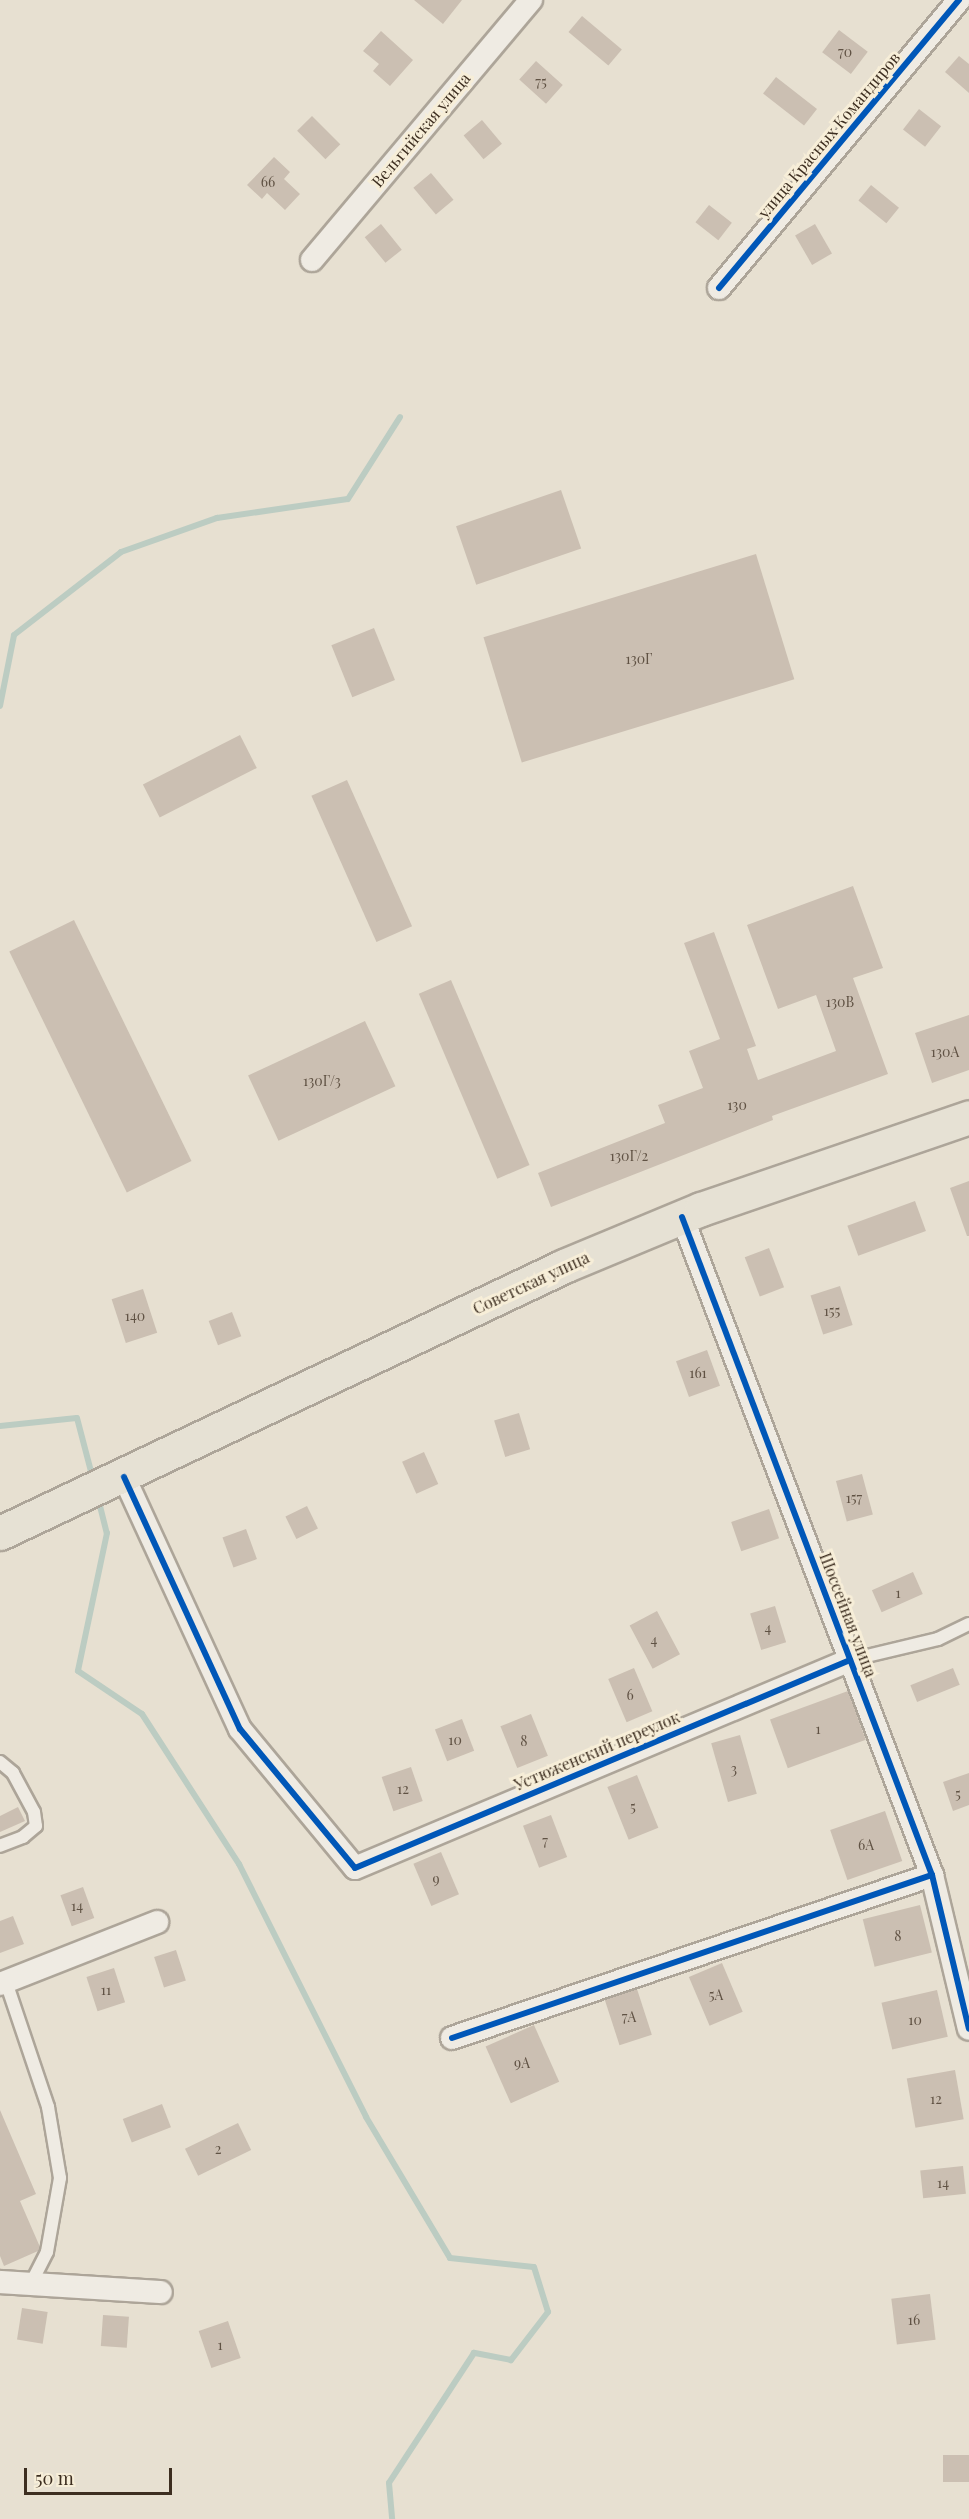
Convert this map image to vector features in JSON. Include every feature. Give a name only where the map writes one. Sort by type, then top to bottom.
[{"type":"main road","name":"Советская улица","points":[[0,1533],[564,1266],[682,1217],[969,1117]]},
{"type":"street","name":"Вельгийская улица","points":[[312,260],[531,0]]},
{"type":"street","name":"улица Красных Командиров","points":[[719,288],[959,0]]},
{"type":"street","name":"Шоссейная улица","points":[[682,1217],[932,1875],[969,2029]]},
{"type":"street","name":"Устюженский переулок","points":[[105,1485],[240,1729],[355,1868],[850,1660]]},
{"type":"street","points":[[452,2038],[932,1875]]},
{"type":"street","points":[[3,1983],[157,1922]]},
{"type":"street","points":[[0,2282],[161,2292]]},
{"type":"lane","points":[[850,1660],[938,1639],[969,1624]]},
{"type":"lane","points":[[0,1762],[13,1773],[34,1812],[36,1826],[23,1836],[0,1846]]},
{"type":"lane","points":[[3,1983],[48,2107],[60,2178],[47,2252],[31,2284]]},
{"type":"building","points":[[414,0],[462,0],[443,24]]},
{"type":"building","points":[[582,16],[622,49],[608,66],[569,32]]},
{"type":"building","points":[[839,30],[868,52],[851,74],[822,52]]},
{"type":"building","points":[[381,31],[413,60],[390,86],[373,71],[379,64],[363,51]]},
{"type":"building","points":[[959,56],[969,64],[969,93],[945,72]]},
{"type":"building","points":[[536,61],[563,85],[546,104],[519,80]]},
{"type":"building","points":[[776,77],[817,109],[804,126],[763,94]]},
{"type":"building","points":[[919,109],[941,126],[925,147],[903,129]]},
{"type":"building","points":[[312,116],[340,144],[325,159],[297,131]]},
{"type":"building","points":[[482,120],[502,144],[484,159],[464,135]]},
{"type":"building","points":[[274,157],[290,172],[284,179],[300,194],[285,210],[267,193],[262,199],[247,185]]},
{"type":"building","points":[[431,173],[453,200],[436,215],[413,188]]},
{"type":"building","points":[[871,185],[899,208],[886,223],[858,201]]},
{"type":"building","points":[[709,205],[732,223],[718,240],[695,222]]},
{"type":"building","points":[[381,224],[402,250],[385,263],[365,237]]},
{"type":"building","points":[[815,224],[832,253],[812,265],[795,236]]},
{"type":"building","points":[[561,490],[581,549],[476,585],[456,526]]},
{"type":"building","points":[[756,554],[794,679],[522,763],[483,637]]},
{"type":"building","points":[[374,628],[395,680],[352,697],[331,645]]},
{"type":"building","points":[[240,735],[257,768],[160,817],[143,784]]},
{"type":"building","points":[[347,780],[412,926],[376,942],[311,796]]},
{"type":"building","points":[[853,886],[883,968],[853,978],[888,1074],[772,1116],[773,1120],[551,1207],[538,1173],[665,1123],[658,1105],[703,1088],[689,1051],[720,1039],[684,943],[714,932],[756,1046],[747,1049],[758,1080],[836,1051],[816,995],[778,1009],[747,925]]},
{"type":"building","points":[[74,920],[191,1161],[127,1192],[9,952]]},
{"type":"building","points":[[451,980],[530,1165],[497,1179],[419,994]]},
{"type":"building","points":[[969,1015],[969,1070],[932,1083],[915,1033]]},
{"type":"building","points":[[365,1021],[395,1086],[279,1141],[248,1076]]},
{"type":"building","points":[[969,1181],[969,1236],[967,1236],[950,1188]]},
{"type":"building","points":[[915,1201],[926,1231],[858,1256],[847,1226]]},
{"type":"building","points":[[769,1248],[784,1287],[760,1297],[745,1257]]},
{"type":"building","points":[[840,1286],[853,1325],[823,1335],[811,1296]]},
{"type":"building","points":[[143,1289],[157,1333],[126,1343],[112,1299]]},
{"type":"building","points":[[232,1312],[241,1336],[218,1345],[209,1321]]},
{"type":"building","points":[[707,1350],[720,1386],[689,1397],[676,1361]]},
{"type":"building","points":[[519,1413],[530,1449],[505,1457],[494,1421]]},
{"type":"building","points":[[424,1452],[438,1484],[416,1494],[402,1462]]},
{"type":"building","points":[[862,1474],[873,1515],[847,1522],[836,1481]]},
{"type":"building","points":[[307,1506],[318,1528],[296,1539],[285,1517]]},
{"type":"building","points":[[769,1509],[779,1538],[741,1551],[731,1522]]},
{"type":"building","points":[[246,1529],[257,1559],[233,1568],[223,1538]]},
{"type":"building","points":[[913,1572],[923,1594],[882,1612],[872,1590]]},
{"type":"building","points":[[775,1606],[786,1642],[761,1650],[750,1614]]},
{"type":"building","points":[[657,1611],[680,1654],[653,1669],[630,1626]]},
{"type":"building","points":[[634,1668],[652,1711],[627,1722],[608,1679]]},
{"type":"building","points":[[953,1668],[960,1685],[917,1702],[910,1685]]},
{"type":"building","points":[[848,1691],[866,1740],[788,1768],[770,1719]]},
{"type":"building","points":[[531,1714],[548,1756],[517,1768],[500,1726]]},
{"type":"building","points":[[462,1719],[474,1751],[447,1761],[435,1729]]},
{"type":"building","points":[[740,1735],[757,1794],[728,1802],[711,1743]]},
{"type":"building","points":[[411,1767],[423,1801],[393,1811],[382,1777]]},
{"type":"building","points":[[969,1773],[969,1805],[953,1811],[943,1782]]},
{"type":"building","points":[[637,1775],[658,1828],[629,1840],[607,1787]]},
{"type":"building","points":[[18,1807],[25,1821],[0,1832],[0,1816]]},
{"type":"building","points":[[885,1811],[902,1861],[847,1880],[830,1830]]},
{"type":"building","points":[[551,1815],[567,1857],[539,1868],[523,1826]]},
{"type":"building","points":[[441,1852],[459,1894],[431,1906],[413,1864]]},
{"type":"building","points":[[83,1887],[94,1918],[72,1926],[60,1895]]},
{"type":"building","points":[[920,1905],[932,1953],[875,1967],[863,1919]]},
{"type":"building","points":[[13,1916],[24,1944],[0,1953],[0,1921]]},
{"type":"building","points":[[176,1950],[186,1980],[164,1988],[154,1957]]},
{"type":"building","points":[[722,1963],[743,2012],[710,2026],[689,1977]]},
{"type":"building","points":[[114,1968],[125,2002],[98,2011],[86,1977]]},
{"type":"building","points":[[637,1989],[652,2035],[619,2045],[605,2000]]},
{"type":"building","points":[[937,1990],[948,2037],[892,2050],[881,2003]]},
{"type":"building","points":[[534,2025],[559,2082],[511,2103],[486,2047]]},
{"type":"building","points":[[955,2070],[964,2119],[915,2128],[907,2079]]},
{"type":"building","points":[[162,2104],[171,2127],[132,2142],[123,2119]]},
{"type":"building","points":[[0,2110],[36,2194],[20,2201],[40,2247],[38,2251],[4,2266],[0,2256]]},
{"type":"building","points":[[238,2123],[251,2150],[198,2176],[185,2149]]},
{"type":"building","points":[[963,2166],[966,2194],[923,2198],[920,2170]]},
{"type":"building","points":[[930,2294],[936,2340],[897,2344],[891,2299]]},
{"type":"building","points":[[22,2308],[48,2312],[43,2344],[17,2340]]},
{"type":"building","points":[[103,2315],[129,2317],[127,2348],[101,2346]]},
{"type":"building","points":[[228,2321],[241,2358],[211,2368],[199,2331]]},
{"type":"building","points":[[943,2455],[969,2455],[969,2482],[943,2482]]},
{"type":"waterway","points":[[0,706],[14,635],[121,552],[217,518],[348,499],[400,417]]},
{"type":"waterway","points":[[0,1426],[77,1418],[93,1479]]},
{"type":"waterway","points":[[98,1498],[107,1533],[78,1671],[142,1714],[239,1864],[366,2117],[450,2258],[534,2267],[548,2312],[511,2360],[474,2353],[389,2483],[392,2519]]},
{"type":"cycle path","points":[[719,288],[959,0]]},
{"type":"cycle path","points":[[682,1217],[932,1875],[969,2029]]},
{"type":"cycle path","points":[[124,1477],[240,1729],[355,1868],[850,1660]]},
{"type":"cycle path","points":[[452,2038],[932,1875]]}]
